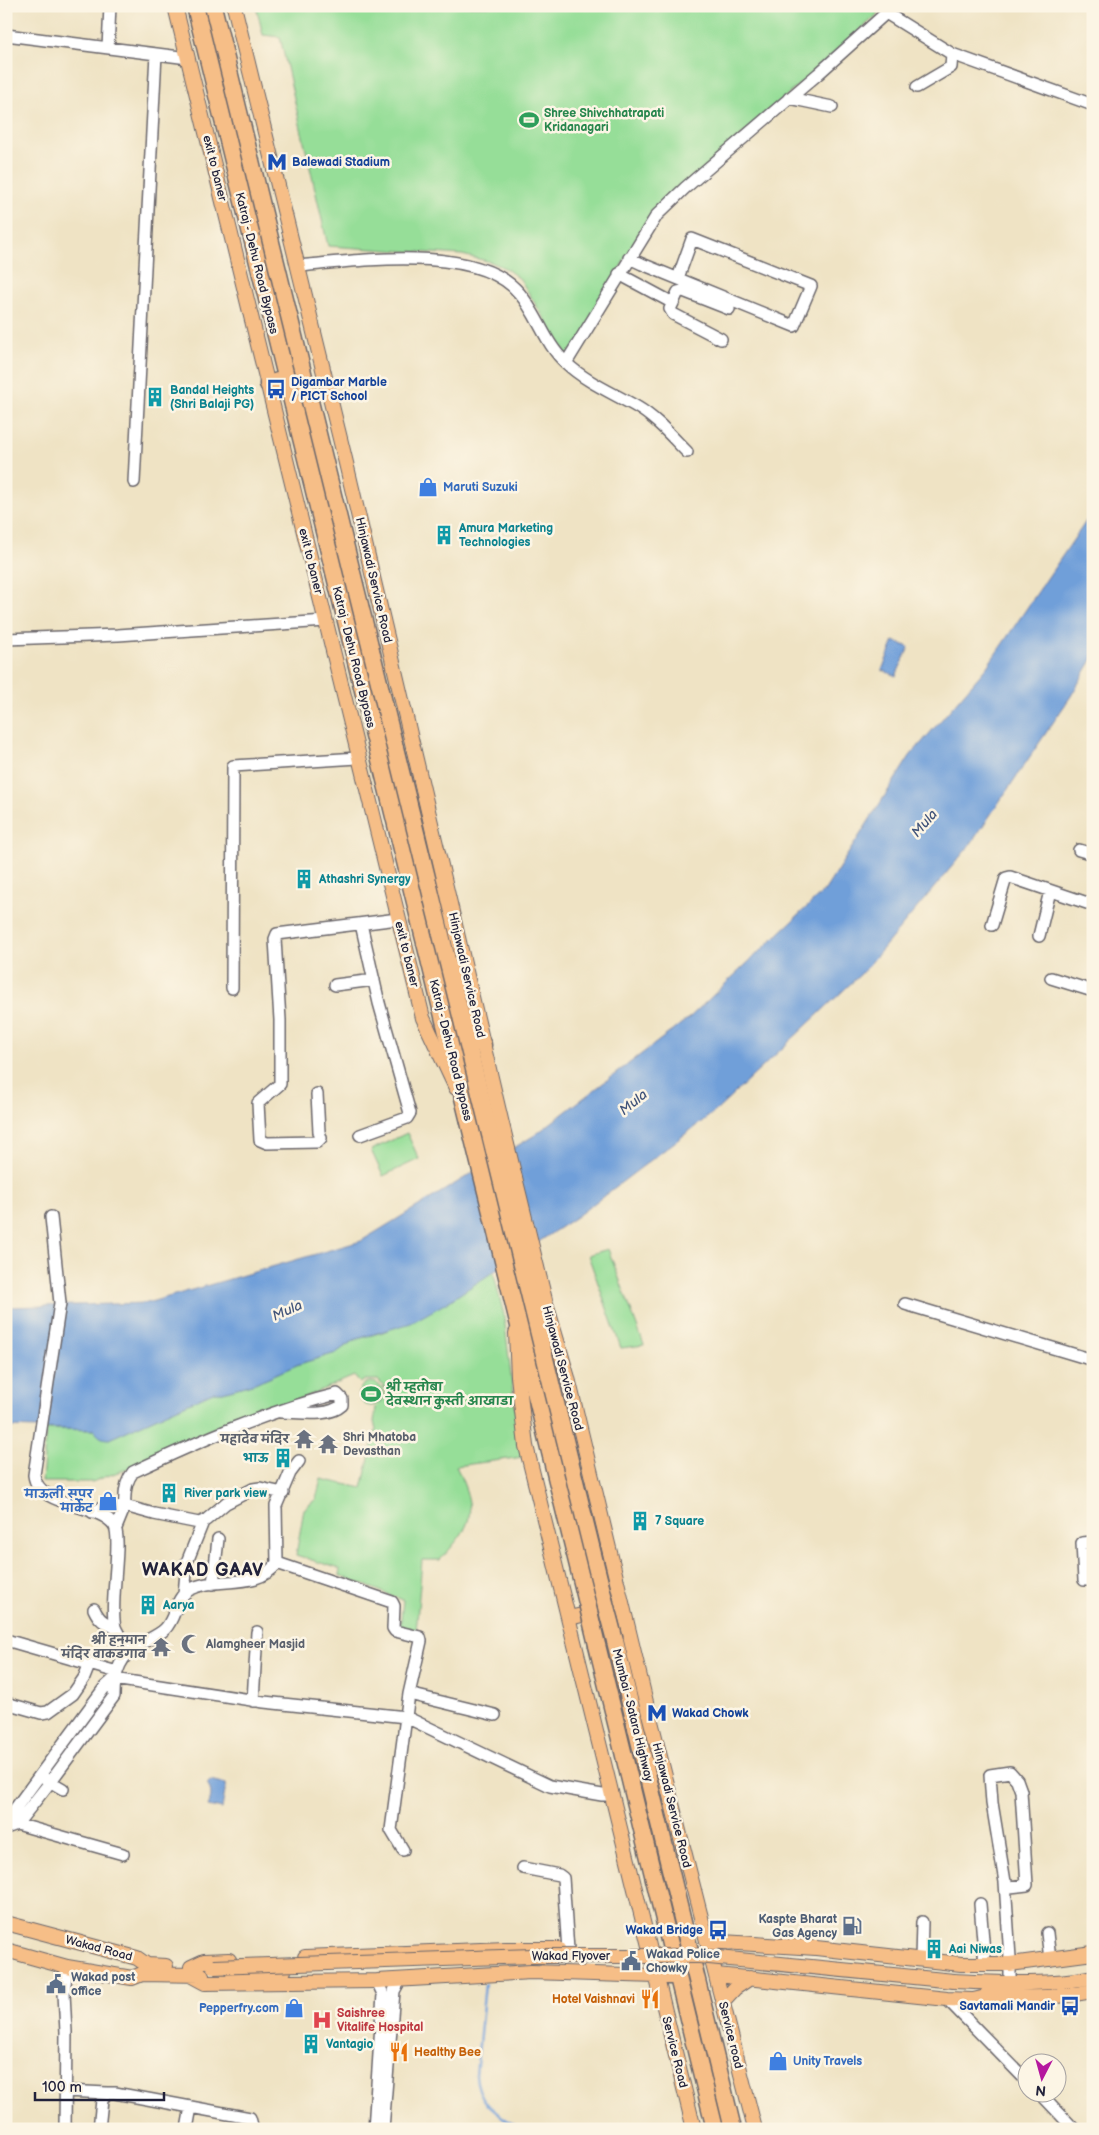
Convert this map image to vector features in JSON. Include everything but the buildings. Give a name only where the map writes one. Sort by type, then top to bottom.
[{"type":"highway","name":"Katraj - Dehu Road Bypass","points":[[195,6],[514,1310]]},
{"type":"highway","name":"Katraj - Dehu Road Bypass","points":[[214,6],[462,1020],[495,1125],[538,1301]]},
{"type":"highway","points":[[268,384],[285,379]]},
{"type":"highway","points":[[462,1020],[483,1045]]},
{"type":"highway","name":"Mumbai - Satara Highway","points":[[538,1301],[604,1599],[734,2129]]},
{"type":"highway","name":"Mumbai - Satara Highway","points":[[514,1310],[715,2129]]},
{"type":"highway","points":[[657,1976],[677,1976]]},
{"type":"main road","name":"exit to baner","points":[[175,6],[423,1018],[466,1110]]},
{"type":"main road","name":"Hinjawadi Service Road","points":[[234,6],[352,487],[483,1045],[495,1125]]},
{"type":"main road","name":"Hinjawadi Service Road","points":[[538,1301],[568,1378],[622,1606],[708,1941]]},
{"type":"main road","name":"Service Road","points":[[514,1310],[518,1376],[526,1446],[694,2129]]},
{"type":"main road","points":[[569,1618],[622,1606]]},
{"type":"main road","points":[[572,1634],[626,1622]]},
{"type":"main road","name":"Wakad Road","points":[[6,1923],[137,1958],[147,1965],[191,1971]]},
{"type":"main road","points":[[708,1941],[816,1948],[921,1960],[985,1964],[1010,1964],[1050,1960],[1093,1953]]},
{"type":"main road","name":"Service road","points":[[708,1941],[755,2129]]},
{"type":"main road","points":[[649,1945],[633,1951],[530,1949],[204,1961],[191,1971],[205,1983],[377,1981],[531,1972],[657,1976]]},
{"type":"main road","points":[[530,1949],[531,1972]]},
{"type":"main road","name":"Wakad Road","points":[[6,1950],[67,1967],[132,1978],[142,1974],[191,1971]]},
{"type":"main road","name":"Wakad Flyover","points":[[191,1971],[515,1961],[634,1962],[733,1966],[995,1995],[1072,1996],[1093,1991]]},
{"type":"main road","points":[[717,1975],[952,1990]]},
{"type":"main road","name":"Wakad Flyover","points":[[952,1990],[1010,1983],[1057,1982],[1093,1977]]},
{"type":"main road","points":[[723,2001],[735,1988],[750,1978]]},
{"type":"street","points":[[108,48],[110,6]]},
{"type":"street","points":[[566,363],[657,215],[685,188],[789,98],[885,9],[952,54],[1093,105]]},
{"type":"street","points":[[6,35],[188,58]]},
{"type":"street","points":[[134,482],[156,54]]},
{"type":"street","points":[[917,88],[951,67],[952,54]]},
{"type":"street","points":[[789,98],[832,107]]},
{"type":"street","points":[[629,258],[794,326],[811,286],[692,240],[678,278]]},
{"type":"street","points":[[298,266],[359,261],[423,260],[460,262],[484,268],[519,292],[551,345],[566,363],[602,388],[638,408],[664,429],[687,452]]},
{"type":"street","points":[[619,274],[672,303]]},
{"type":"street","points":[[721,339],[673,314],[670,309],[678,292],[683,291],[729,308]]},
{"type":"street","points":[[6,639],[118,635],[326,621]]},
{"type":"street","points":[[232,988],[233,766],[358,758]]},
{"type":"street","points":[[1079,850],[1093,854]]},
{"type":"street","points":[[992,925],[1006,878],[1093,905]]},
{"type":"street","points":[[1038,936],[1050,891]]},
{"type":"street","points":[[317,1094],[318,1132],[321,1138],[317,1142],[268,1143],[260,1140],[258,1103],[280,1084],[277,934],[398,919]]},
{"type":"street","points":[[360,1135],[407,1118],[410,1113],[361,924]]},
{"type":"street","points":[[1050,978],[1093,991]]},
{"type":"street","points":[[335,985],[374,980]]},
{"type":"street","points":[[51,1218],[60,1303],[34,1474],[35,1481],[38,1487],[51,1496],[92,1512],[113,1523],[116,1528]]},
{"type":"street","points":[[905,1304],[1093,1360]]},
{"type":"street","points":[[129,1650],[115,1627],[113,1587],[116,1562],[116,1528],[125,1506],[126,1489],[133,1472],[236,1428],[281,1412]]},
{"type":"street","points":[[184,1594],[195,1588],[213,1584],[262,1577],[272,1570],[278,1563],[276,1506],[290,1473],[299,1461]]},
{"type":"street","points":[[10,1826],[9,1818],[115,1676],[129,1650],[165,1629],[184,1594],[187,1562],[203,1522],[226,1503],[253,1490],[260,1488],[282,1493]]},
{"type":"street","points":[[92,1512],[102,1508],[125,1506],[154,1514],[203,1522]]},
{"type":"street","points":[[213,1584],[218,1539]]},
{"type":"street","points":[[1093,1542],[1082,1543],[1084,1580],[1093,1580]]},
{"type":"street","points":[[278,1563],[392,1602],[394,1606],[393,1628],[395,1631],[420,1637],[421,1641],[409,1694],[391,1830],[403,1850]]},
{"type":"street","points":[[94,1608],[98,1618],[105,1624],[115,1627]]},
{"type":"street","points":[[253,1700],[257,1632]]},
{"type":"street","points":[[6,1640],[90,1663],[115,1676],[253,1700],[406,1717],[550,1786],[602,1795],[612,1794]]},
{"type":"street","points":[[6,1703],[26,1709],[48,1712],[74,1694],[84,1678],[90,1663]]},
{"type":"street","points":[[10,1826],[51,1782],[114,1696],[115,1676]]},
{"type":"street","points":[[409,1694],[494,1715]]},
{"type":"street","points":[[1005,1882],[1010,1887],[1027,1885],[1020,1791],[1017,1780],[1010,1772],[990,1775],[992,1803],[1005,1882],[1010,1983]]},
{"type":"street","points":[[40,1776],[63,1789]]},
{"type":"street","points":[[10,1826],[123,1854]]},
{"type":"street","points":[[523,1868],[563,1878],[568,1950]]},
{"type":"street","points":[[980,1904],[985,1964]]},
{"type":"street","points":[[921,1960],[922,1922]]},
{"type":"street","points":[[1047,1933],[1050,1960]]},
{"type":"street","points":[[65,2129],[66,2032],[64,1993],[67,1967]]},
{"type":"street","points":[[374,2129],[379,2113],[394,1991],[400,1980]]},
{"type":"street","points":[[377,1981],[383,1994],[379,2113],[383,2129]]},
{"type":"street","points":[[952,1990],[1016,2068]]},
{"type":"street","points":[[65,2091],[115,2093],[250,2118],[253,2129]]},
{"type":"street","points":[[98,2129],[102,2100],[107,2093]]},
{"type":"street","points":[[1048,2102],[1074,2129]]},
{"type":"street","points":[[188,2129],[191,2107]]},
{"type":"green space","name":"Shree Shivchhatrapati Kridanagari","points":[[256,6],[879,6],[877,15],[652,215],[642,228],[579,343],[567,355],[520,279],[505,268],[491,262],[462,255],[328,246],[280,37],[263,35]]},
{"type":"green space","points":[[407,1133],[419,1159],[383,1176],[371,1150]]},
{"type":"green space","points":[[608,1249],[644,1345],[621,1348],[588,1255]]},
{"type":"green space","points":[[493,1271],[504,1315],[514,1402],[523,1457],[456,1466],[468,1496],[469,1517],[466,1527],[460,1536],[440,1560],[422,1560],[416,1632],[400,1630],[403,1600],[339,1575],[340,1569],[296,1555],[304,1509],[316,1499],[321,1479],[362,1488],[376,1429],[374,1422],[376,1407],[386,1397],[385,1388],[378,1380],[365,1380],[360,1383],[354,1376],[305,1397],[209,1430],[131,1467],[92,1482],[42,1482],[46,1429],[94,1430],[109,1439],[213,1392],[223,1392],[255,1383],[299,1364],[336,1353],[354,1340],[383,1332],[448,1302]]},
{"type":"green space","name":"श्री म्हतोबा देवस्थान कुस्ती आखाडा","points":[[371,1382],[376,1383],[382,1389],[382,1399],[376,1405],[371,1406],[366,1405],[360,1399],[359,1394],[360,1389],[366,1383]]},
{"type":"water","name":"Mula","points":[[1093,511],[1093,658],[1071,696],[970,845],[864,971],[717,1110],[576,1217],[448,1302],[411,1323],[354,1340],[336,1353],[299,1364],[255,1383],[223,1392],[213,1392],[109,1439],[100,1437],[94,1430],[6,1427],[6,1307],[147,1303],[361,1241],[535,1135],[690,1017],[825,890],[910,756],[986,668]]},
{"type":"water","points":[[894,641],[909,647],[896,676],[882,670]]},
{"type":"water","points":[[210,1780],[226,1784],[222,1809],[208,1806],[211,1795],[207,1783]]},
{"type":"waterway","points":[[485,1984],[476,2075],[478,2085],[480,2093],[490,2107],[520,2129]]},
{"type":"place","name":"Shree Shivchhatrapati Kridanagari","points":[[529,120]]},
{"type":"place","name":"Balewadi Stadium","points":[[277,162]]},
{"type":"place","name":"Digambar Marble / PICT School","points":[[276,389]]},
{"type":"place","name":"Bandal Heights (Shri Balaji PG)","points":[[155,397]]},
{"type":"place","name":"Maruti Suzuki","points":[[428,487]]},
{"type":"place","name":"Amura Marketing Technologies","points":[[444,535]]},
{"type":"place","name":"Athashri Synergy","points":[[304,879]]},
{"type":"place","name":"श्री म्हतोबा देवस्थान कुस्ती आखाडा","points":[[371,1394]]},
{"type":"place","name":"महादेव मंदिर","points":[[304,1439]]},
{"type":"place","name":"Shri Mhatoba Devasthan","points":[[328,1444]]},
{"type":"place","name":"भाऊ","points":[[283,1458]]},
{"type":"place","name":"River park view","points":[[169,1493]]},
{"type":"place","name":"माऊली सुपर मार्केट","points":[[108,1501]]},
{"type":"place","name":"7 Square","points":[[640,1521]]},
{"type":"place","name":"Aarya","points":[[148,1605]]},
{"type":"place","name":"Alamgheer Masjid","points":[[191,1644]]},
{"type":"place","name":"श्री हनुमान मंदिर वाकडगाव","points":[[161,1647]]},
{"type":"place","name":"Wakad Chowk","points":[[657,1713]]},
{"type":"place","name":"Kaspte Bharat Gas Agency","points":[[852,1926]]},
{"type":"place","name":"Wakad Bridge","points":[[718,1930]]},
{"type":"place","name":"Aai Niwas","points":[[934,1949]]},
{"type":"place","name":"Wakad Police Chowky","points":[[631,1961]]},
{"type":"place","name":"Wakad post office","points":[[56,1984]]},
{"type":"place","name":"Hotel Vaishnavi","points":[[650,1999]]},
{"type":"place","name":"Savtamali Mandir","points":[[1070,2006]]},
{"type":"place","name":"Pepperfry.com","points":[[294,2008]]},
{"type":"place","name":"Saishree Vitalife Hospital","points":[[322,2020]]},
{"type":"place","name":"Vantagio","points":[[311,2044]]},
{"type":"place","name":"Healthy Bee","points":[[399,2052]]},
{"type":"place","name":"Unity Travels","points":[[778,2061]]},
{"type":"district","name":"WAKAD GAAV","points":[[203,1570]]}]
